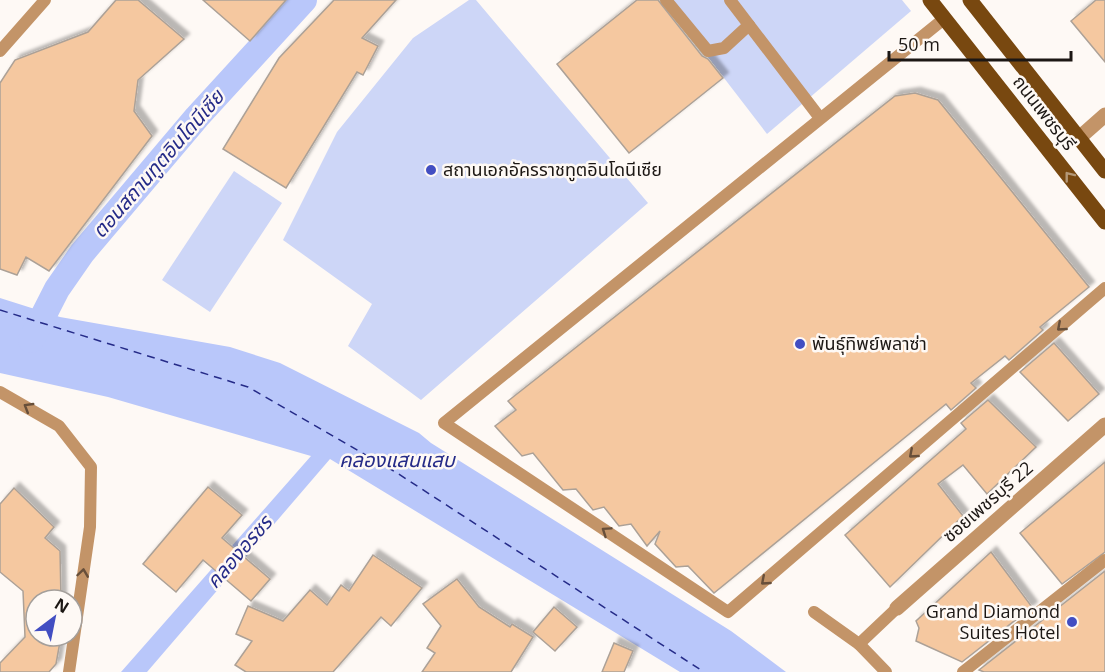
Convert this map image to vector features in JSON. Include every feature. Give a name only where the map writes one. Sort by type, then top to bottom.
[{"type":"main road","name":"ถนนเพชรบุรี","points":[[930,0],[1105,222]]},
{"type":"main road","name":"ถนนเพชรบุรี","points":[[970,0],[1105,171]]},
{"type":"street","points":[[1079,138],[1105,115]]},
{"type":"street","name":"ซอยเพชรบุรี 22","points":[[897,608],[1105,425]]},
{"type":"lane","points":[[0,51],[45,0]]},
{"type":"lane","points":[[666,0],[708,51],[724,48],[749,25]]},
{"type":"lane","points":[[730,0],[820,118]]},
{"type":"lane","points":[[945,18],[444,423],[728,612],[1105,288]]},
{"type":"lane","points":[[0,392],[59,426],[91,466],[90,527],[69,672]]},
{"type":"lane","points":[[963,672],[1105,560]]},
{"type":"lane","points":[[859,644],[897,608]]},
{"type":"lane","points":[[814,612],[859,644],[886,672]]},
{"type":"shaded area","points":[[469,0],[476,0],[648,203],[421,400],[348,346],[372,304],[283,240],[337,132],[413,38]]},
{"type":"shaded area","points":[[664,0],[902,0],[911,11],[767,134]]},
{"type":"shaded area","points":[[234,171],[282,203],[210,312],[162,280]]},
{"type":"water","points":[[0,298],[60,317],[230,347],[280,363],[419,433],[431,443],[731,631],[786,672],[680,672],[330,459],[147,672],[121,672],[311,456],[108,397],[0,373]]},
{"type":"building","points":[[116,0],[138,0],[184,39],[138,80],[134,111],[152,136],[49,271],[26,257],[17,275],[0,269],[0,83],[15,60],[88,32]]},
{"type":"building","points":[[203,0],[286,0],[250,41]]},
{"type":"building","points":[[334,0],[396,0],[362,38],[378,46],[363,75],[357,72],[286,188],[223,149],[279,58]]},
{"type":"building","points":[[637,0],[658,0],[702,56],[708,59],[723,78],[629,153],[557,64]]},
{"type":"building","points":[[1096,0],[1105,0],[1105,62],[1071,21]]},
{"type":"building","name":"พันธุ์ทิพย์พลาซ่า","points":[[915,93],[938,100],[1089,287],[1040,327],[1043,330],[1009,360],[1005,356],[971,383],[976,388],[951,410],[946,404],[714,593],[688,566],[676,567],[655,544],[660,531],[647,546],[631,524],[619,526],[604,507],[593,510],[576,489],[563,490],[533,453],[522,456],[495,426],[516,410],[508,401],[895,96]]},
{"type":"building","points":[[1054,343],[1099,394],[1068,421],[1020,372]]},
{"type":"building","points":[[988,400],[1036,447],[987,494],[963,465],[938,484],[963,516],[890,587],[845,535],[966,429],[961,423]]},
{"type":"building","points":[[1105,462],[1105,552],[1062,584],[1020,533]]},
{"type":"building","points":[[208,487],[242,515],[222,538],[270,579],[251,601],[203,560],[176,592],[143,564]]},
{"type":"building","points":[[14,488],[54,527],[45,538],[60,551],[61,588],[24,588],[24,614],[23,591],[0,572],[0,504]]},
{"type":"building","points":[[991,552],[1032,607],[962,662],[916,641],[919,628],[916,621]]},
{"type":"building","points":[[373,555],[422,588],[391,626],[381,617],[333,672],[246,672],[235,665],[252,641],[236,634],[248,606],[283,621],[310,590],[327,605],[341,585],[349,591]]},
{"type":"building","name":"Grand Diamond Suites Hotel","points":[[1105,571],[1105,672],[984,672],[979,670]]},
{"type":"building","points":[[457,579],[479,607],[510,627],[512,624],[533,637],[511,672],[422,672],[435,653],[427,648],[441,626],[423,604]]},
{"type":"building","points":[[554,607],[577,627],[555,651],[533,632]]},
{"type":"building","points":[[24,638],[24,648],[59,648],[56,664],[49,672],[0,672],[0,663]]},
{"type":"building","points":[[614,643],[633,651],[624,672],[602,672]]},
{"type":"waterway","name":"ตอนสถานทูตอินโดนีเซีย","points":[[31,340],[57,289],[82,253],[197,117],[304,0]]},
{"type":"ferry route","points":[[0,310],[248,387],[397,473],[704,672]]},
{"type":"place","name":"สถานเอกอัครราชทูตอินโดนีเซีย","points":[[431,170]]},
{"type":"place","name":"พันธุ์ทิพย์พลาซ่า","points":[[800,344]]},
{"type":"place","name":"Grand Diamond Suites Hotel","points":[[1072,622]]},
{"type":"water label","name":"คลองแสนแสบ","points":[[397,460]]},
{"type":"water label","name":"คลองอรชร","points":[[239,552]]}]
